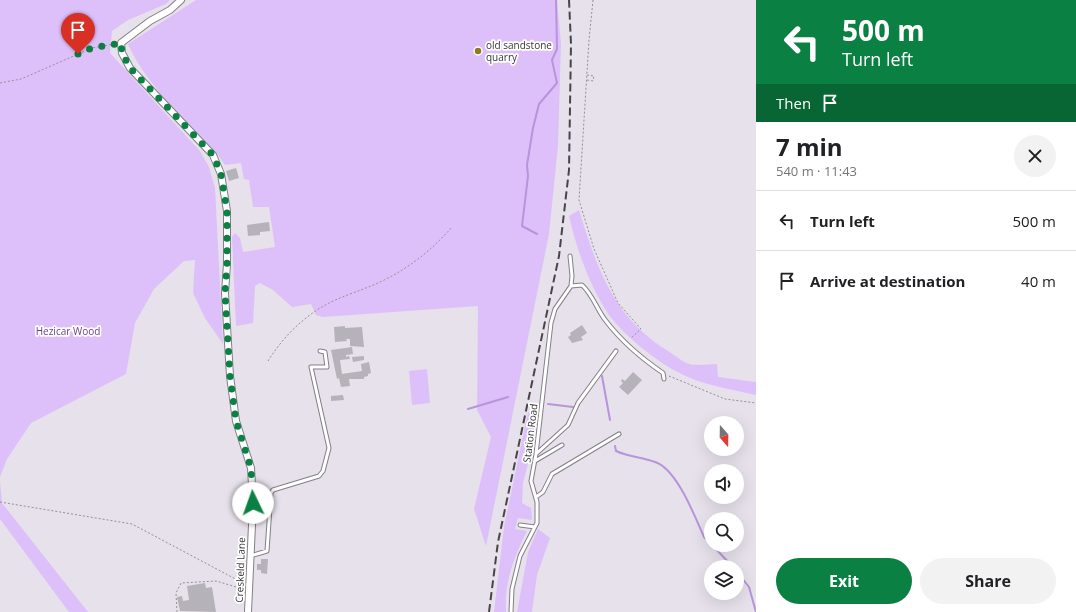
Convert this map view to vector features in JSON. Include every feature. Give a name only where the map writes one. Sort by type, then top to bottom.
[{"type":"street","points":[[121,43],[150,21],[170,10],[181,0]]},
{"type":"street","name":"Creskeld Lane","points":[[121,43],[122,53],[130,68],[213,155],[221,174],[227,211],[227,264],[225,293],[230,376],[236,421],[251,468],[253,503],[248,612]]},
{"type":"lane","points":[[570,256],[572,276],[571,286],[582,285],[588,290],[604,320],[627,346],[663,373],[664,379]]},
{"type":"lane","name":"Station Road","points":[[511,612],[512,589],[520,556],[537,523],[536,497],[531,481],[536,454],[551,323],[555,310],[571,286]]},
{"type":"lane","points":[[250,556],[267,551],[271,493],[273,490],[319,476],[323,471],[328,448],[311,367],[327,367],[325,352],[320,351]]},
{"type":"lane","points":[[536,454],[568,426],[578,403],[616,352]]},
{"type":"lane","points":[[536,497],[543,492],[552,474],[619,434]]},
{"type":"lane","points":[[535,461],[562,445]]},
{"type":"lane","points":[[520,524],[535,527]]},
{"type":"path","points":[[593,0],[579,200],[594,249],[618,303],[641,328],[631,338]]},
{"type":"path","points":[[0,83],[21,79],[92,48],[121,43]]},
{"type":"path","points":[[587,75],[594,76],[593,81],[587,80]]},
{"type":"path","points":[[268,361],[282,342],[314,312],[330,303],[381,282],[410,265],[436,245],[452,227]]},
{"type":"path","points":[[663,373],[688,385],[725,399],[756,403]]},
{"type":"path","points":[[0,502],[132,524],[249,588]]},
{"type":"path","points":[[177,612],[176,593],[181,583],[216,581],[235,588],[249,588]]},
{"type":"green space","name":"Hezicar Wood","points":[[0,0],[170,0],[166,4],[128,20],[112,31],[110,53],[200,151],[209,167],[215,188],[223,344],[205,318],[193,293],[195,260],[184,261],[154,289],[135,323],[126,374],[31,423],[7,459],[0,477]]},
{"type":"green space","points":[[196,0],[557,0],[561,44],[558,146],[549,234],[486,546],[474,509],[491,437],[477,410],[478,306],[323,317],[316,315],[311,304],[292,307],[273,290],[260,283],[255,286],[253,323],[236,326],[232,237],[235,233],[240,238],[243,252],[275,247],[269,207],[253,207],[249,180],[244,179],[241,163],[225,165],[216,152],[187,124],[159,92],[144,73],[128,44]]},
{"type":"green space","points":[[579,210],[601,272],[621,307],[634,323],[649,338],[686,363],[696,365],[717,364],[718,377],[756,382],[756,395],[704,383],[678,372],[656,359],[616,324],[595,292],[576,242],[569,216]]},
{"type":"green space","points":[[427,369],[430,403],[412,405],[409,371]]},
{"type":"green space","points":[[528,412],[536,414],[531,452],[523,483],[522,503],[531,508],[532,520],[518,518],[515,529],[527,531],[508,580],[506,612],[494,612],[504,527]]},
{"type":"green space","points":[[0,482],[2,503],[88,612],[69,612],[0,519]]},
{"type":"green space","points":[[538,529],[550,538],[537,575],[532,612],[517,612],[528,552]]},
{"type":"building","points":[[236,168],[239,178],[229,181],[226,171]]},
{"type":"building","points":[[269,222],[270,231],[260,232],[260,235],[248,236],[247,225]]},
{"type":"building","points":[[582,325],[587,333],[581,337],[583,340],[572,343],[568,337],[571,335],[570,333]]},
{"type":"building","points":[[345,326],[345,328],[362,327],[364,347],[350,346],[350,339],[346,339],[347,341],[335,342],[334,327]]},
{"type":"building","points":[[352,347],[353,354],[346,355],[346,357],[349,356],[350,359],[340,360],[342,374],[362,371],[361,364],[369,362],[371,373],[364,377],[364,379],[349,379],[350,386],[341,387],[339,378],[337,379],[331,350]]},
{"type":"building","points":[[364,356],[364,360],[353,362],[352,357]]},
{"type":"building","points":[[633,372],[642,380],[628,395],[619,387],[623,383],[621,381],[622,379],[625,381]]},
{"type":"building","points":[[343,395],[344,400],[331,401],[331,396]]},
{"type":"building","points":[[261,559],[268,559],[267,574],[261,573],[261,570],[257,570],[257,564],[261,564]]},
{"type":"building","points":[[205,583],[206,588],[212,587],[216,612],[180,611],[177,597],[182,596],[183,601],[189,600],[187,586]]},
{"type":"waterway","points":[[537,234],[522,226],[528,176],[527,165],[533,128],[539,104],[557,83],[552,60],[557,49],[556,0]]},
{"type":"waterway","points":[[602,376],[610,420]]},
{"type":"waterway","points":[[468,409],[508,397]]},
{"type":"waterway","points":[[548,404],[573,407]]},
{"type":"waterway","points":[[615,446],[616,451],[655,462],[663,466],[671,474],[690,506],[704,537]]},
{"type":"waterway","points":[[719,552],[726,560]]},
{"type":"waterway","points":[[744,581],[749,587],[756,612]]},
{"type":"railway","points":[[489,612],[498,542],[559,256],[569,170],[571,44],[569,0]]},
{"type":"place","name":"old sandstone quarry","points":[[478,51]]},
{"type":"route","points":[[78,54],[92,48],[121,43],[122,53],[130,68],[213,155],[221,174],[227,211],[227,264],[225,293],[230,376],[236,421],[251,468],[253,503]]}]
